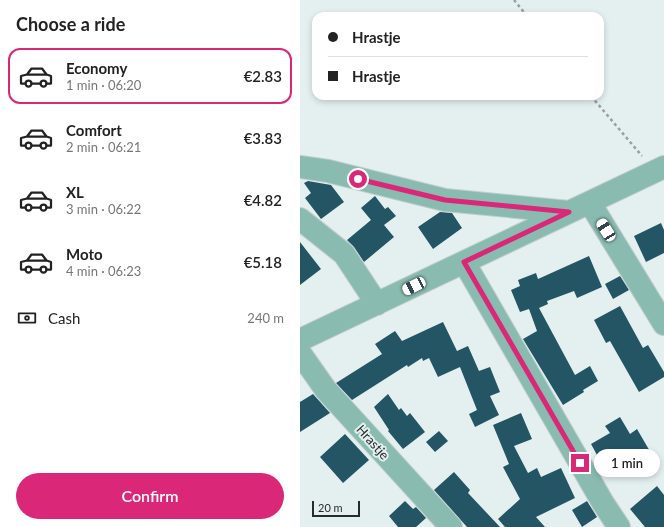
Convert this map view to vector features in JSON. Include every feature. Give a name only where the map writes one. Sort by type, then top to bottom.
[{"type":"street","points":[[300,167],[328,171],[445,200],[569,212]]},
{"type":"street","points":[[300,340],[660,168]]},
{"type":"street","points":[[590,202],[664,324]]},
{"type":"street","points":[[300,220],[344,254],[377,304]]},
{"type":"street","points":[[464,262],[603,503],[619,527]]},
{"type":"street","name":"Hrastje","points":[[300,353],[326,390],[451,527]]},
{"type":"path","points":[[514,0],[524,12]]},
{"type":"path","points":[[594,100],[637,153],[660,168]]},
{"type":"building","points":[[308,181],[331,185],[344,202],[321,219],[305,198],[311,193],[304,183]]},
{"type":"building","points":[[375,196],[385,209],[388,207],[396,216],[384,225],[394,237],[364,262],[354,247],[347,240],[371,220],[361,208]]},
{"type":"building","points":[[440,212],[452,213],[462,228],[433,249],[418,227]]},
{"type":"building","points":[[661,223],[664,230],[664,253],[646,262],[634,236]]},
{"type":"building","points":[[300,242],[321,269],[300,285]]},
{"type":"building","points":[[589,256],[602,287],[577,298],[574,291],[547,301],[548,304],[539,308],[575,375],[590,366],[598,381],[563,405],[523,339],[537,331],[529,309],[520,312],[511,290],[520,286],[518,280],[536,273],[538,279]]},
{"type":"building","points":[[620,276],[629,290],[613,299],[605,284]]},
{"type":"building","points":[[620,306],[643,348],[648,345],[664,372],[664,377],[639,392],[610,341],[606,343],[594,320]]},
{"type":"building","points":[[443,322],[457,351],[468,346],[479,371],[490,367],[500,392],[490,396],[499,415],[475,427],[469,414],[477,410],[460,367],[438,377],[429,358],[423,361],[422,358],[408,367],[407,365],[352,400],[336,383],[382,354],[375,344],[395,331],[402,341]]},
{"type":"building","points":[[313,394],[330,413],[300,432],[300,402]]},
{"type":"building","points":[[388,394],[399,410],[401,408],[407,416],[410,413],[425,432],[403,449],[388,431],[389,430],[374,407]]},
{"type":"building","points":[[521,413],[532,439],[514,446],[528,473],[537,468],[541,477],[561,468],[575,498],[536,517],[545,527],[505,527],[498,519],[520,499],[503,467],[509,464],[493,425]]},
{"type":"building","points":[[620,417],[630,434],[637,429],[655,460],[629,475],[619,457],[603,466],[591,444],[610,433],[605,426]]},
{"type":"building","points":[[439,431],[448,441],[435,452],[426,442]]},
{"type":"building","points":[[345,434],[369,460],[343,483],[320,457]]},
{"type":"building","points":[[454,472],[470,490],[468,493],[500,527],[467,527],[434,490]]},
{"type":"building","points":[[657,486],[664,495],[664,527],[645,527],[630,509]]},
{"type":"building","points":[[405,501],[413,509],[416,507],[426,518],[416,527],[398,527],[389,516]]},
{"type":"building","points":[[587,501],[597,517],[582,527],[572,510]]},
{"type":"route","points":[[358,179],[445,200],[569,212],[464,262],[580,463]]}]
